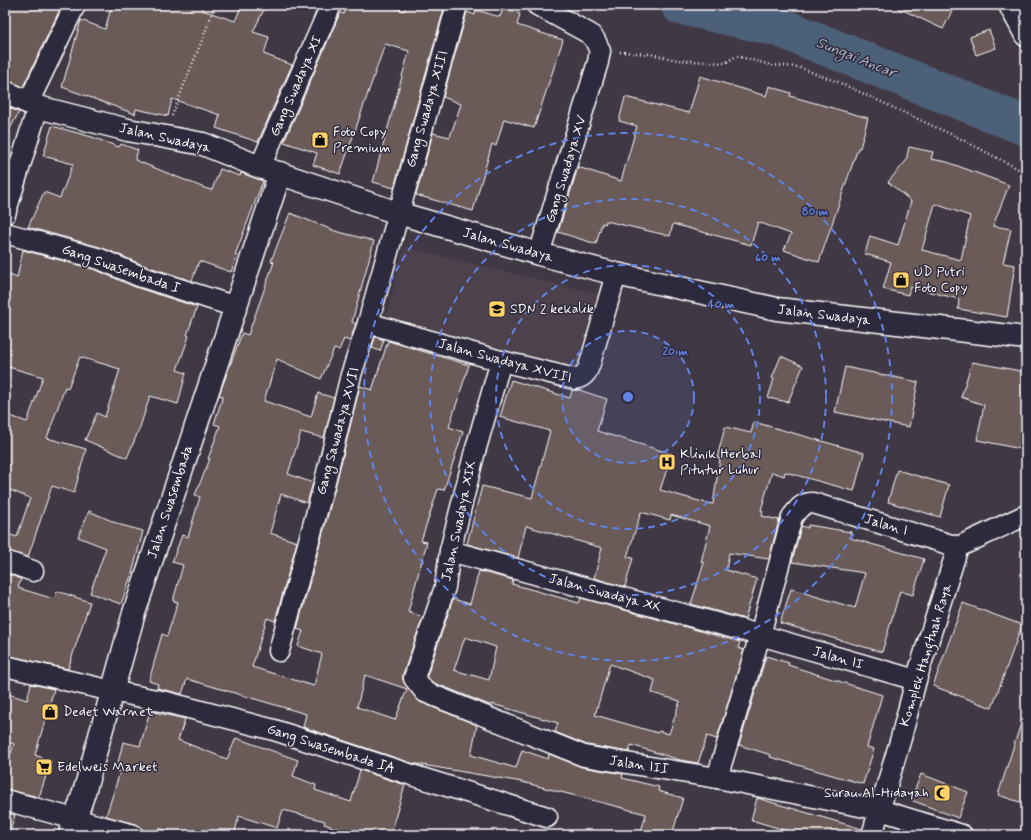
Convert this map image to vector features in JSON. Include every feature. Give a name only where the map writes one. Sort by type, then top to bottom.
[{"type":"street","points":[[7,203],[33,105],[75,5]]},
{"type":"street","name":"Gang Swadaya XI","points":[[270,170],[331,5]]},
{"type":"street","name":"Gang Swadaya XIII","points":[[398,213],[457,5]]},
{"type":"street","points":[[537,5],[590,34],[595,40],[600,51]]},
{"type":"street","points":[[1010,5],[1026,35]]},
{"type":"street","name":"Gang Swadaya XV","points":[[539,254],[592,84],[600,51]]},
{"type":"street","name":"Jalan Swadaya","points":[[5,92],[33,105],[128,130],[203,144],[270,170],[398,213],[539,254],[616,274],[777,309],[1026,338]]},
{"type":"street","name":"Jalan Swasembada","points":[[72,827],[86,786],[134,613],[236,308],[270,170]]},
{"type":"street","name":"Gang Sawadaya XVII","points":[[279,651],[321,497],[351,375],[368,323],[398,213]]},
{"type":"street","name":"Gang Swasembada I","points":[[5,233],[100,260],[139,276],[236,308]]},
{"type":"street","name":"Jalan Swadaya XVIII","points":[[368,323],[501,362],[575,379],[584,377],[591,360],[616,274]]},
{"type":"street","name":"Jalan Swadaya XIX","points":[[414,678],[445,587],[450,551],[474,455],[501,362]]},
{"type":"street","name":"Jalan I","points":[[760,635],[792,517],[805,503],[813,503],[958,547]]},
{"type":"street","points":[[958,547],[1026,515]]},
{"type":"street","name":"Komplek Hangtuah Raya","points":[[872,835],[902,738],[916,680],[958,547]]},
{"type":"street","name":"Jalan Swadaya XX","points":[[450,551],[760,635]]},
{"type":"street","points":[[5,561],[33,571]]},
{"type":"street","points":[[717,778],[760,635]]},
{"type":"street","name":"Jalan II","points":[[760,635],[916,680]]},
{"type":"street","name":"Gang Swasembada IA","points":[[5,666],[166,702],[274,730],[547,817]]},
{"type":"street","name":"Jalan III","points":[[414,678],[425,692],[584,756],[717,778],[880,810],[962,835]]},
{"type":"street","points":[[5,800],[72,827],[133,835]]},
{"type":"path","points":[[164,137],[192,63],[202,43],[214,5]]},
{"type":"path","points":[[600,51],[650,54],[677,60],[725,63],[736,56],[770,65],[798,67],[838,82],[945,132],[1026,173]]},
{"type":"shaded area","points":[[404,247],[606,296],[592,375],[386,316]]},
{"type":"building","points":[[5,5],[62,5],[23,87],[5,80]]},
{"type":"building","points":[[112,5],[204,5],[202,10],[235,21],[242,5],[266,5],[253,32],[269,37],[264,54],[292,65],[258,142],[216,128],[220,115],[172,99],[168,116],[136,109],[135,114],[62,87],[81,20],[105,29]]},
{"type":"building","points":[[347,5],[386,5],[404,11],[406,5],[445,5],[394,188],[373,182],[409,51],[385,44],[340,174],[313,165],[317,153],[284,142],[340,13],[344,14]]},
{"type":"building","points":[[892,5],[955,5],[943,29]]},
{"type":"building","points":[[503,8],[520,14],[517,25],[563,40],[534,128],[504,119],[496,146],[492,144],[473,211],[416,195],[433,133],[450,137],[461,104],[443,97],[467,12],[475,15],[476,10],[500,17]]},
{"type":"building","points":[[989,30],[996,48],[976,55],[970,37]]},
{"type":"building","points":[[700,76],[766,96],[769,86],[791,93],[790,96],[868,118],[860,148],[858,148],[819,262],[784,250],[791,234],[758,222],[751,245],[673,224],[670,236],[606,221],[605,224],[602,223],[596,244],[558,232],[578,167],[621,181],[637,126],[619,121],[625,97],[689,113]]},
{"type":"building","points":[[5,106],[19,112],[5,138]]},
{"type":"building","points":[[52,126],[92,137],[119,147],[121,144],[138,150],[135,160],[207,189],[212,190],[220,169],[240,176],[241,173],[263,181],[235,255],[237,256],[231,272],[199,261],[192,281],[143,265],[103,248],[28,227],[44,192],[60,198],[73,164],[43,156]]},
{"type":"building","points":[[909,147],[933,152],[931,159],[947,162],[1009,185],[993,226],[1011,229],[1003,263],[1015,265],[1007,317],[958,309],[959,299],[910,287],[908,295],[883,289],[891,262],[865,254],[870,236],[898,245],[911,201],[888,182],[906,161]],"holes":[[[935,204],[970,216],[961,260],[922,250]]]},
{"type":"building","points":[[290,213],[335,231],[374,241],[352,322],[356,324],[350,341],[344,339],[339,350],[334,349],[321,379],[277,359],[264,401],[311,417],[318,393],[334,398],[324,438],[301,432],[288,474],[313,483],[307,503],[281,494],[270,533],[297,542],[275,621],[267,618],[252,667],[314,686],[322,654],[298,646],[303,631],[297,629],[334,492],[360,386],[372,390],[388,341],[469,365],[449,427],[463,432],[444,490],[438,489],[421,541],[427,542],[408,612],[423,617],[403,674],[403,680],[420,702],[477,725],[471,755],[516,768],[522,750],[548,759],[549,754],[582,767],[623,774],[622,778],[659,787],[658,791],[683,798],[672,835],[640,835],[646,814],[522,782],[411,763],[303,727],[306,714],[187,679],[182,694],[157,688],[158,684],[149,681],[162,634],[167,636],[178,602],[173,601],[183,565],[172,562],[182,535],[188,537],[200,497],[195,495],[210,459],[208,459],[220,426],[214,424],[223,396],[219,395],[242,333],[248,335],[274,262],[271,261]],"holes":[[[365,675],[407,689],[395,720],[357,707]]]},
{"type":"building","points":[[23,250],[96,270],[135,287],[197,307],[177,370],[186,373],[178,404],[150,396],[140,427],[127,458],[85,440],[97,413],[105,417],[120,369],[80,357],[68,388],[65,387],[47,438],[86,449],[74,493],[52,486],[28,557],[5,550],[5,533],[17,537],[30,498],[5,488],[5,414],[27,422],[43,377],[5,366],[5,273],[17,278]]},
{"type":"building","points":[[375,337],[384,340],[380,351],[372,348]]},
{"type":"building","points":[[781,356],[803,366],[788,402],[768,398],[774,379],[772,378]]},
{"type":"building","points":[[972,362],[1026,372],[1026,450],[977,440],[984,405],[961,397]]},
{"type":"building","points":[[845,367],[918,382],[909,427],[835,412]]},
{"type":"building","points":[[511,380],[570,398],[572,390],[579,390],[607,399],[597,431],[672,454],[660,490],[713,504],[720,459],[717,458],[725,427],[751,433],[754,422],[864,453],[854,491],[785,472],[784,476],[772,472],[761,510],[763,511],[762,516],[779,520],[769,559],[729,553],[726,570],[757,579],[745,619],[691,604],[704,563],[701,562],[710,526],[671,515],[670,520],[641,512],[627,557],[633,558],[625,587],[594,578],[602,548],[526,526],[518,558],[467,544],[482,486],[532,498],[550,431],[500,417]]},
{"type":"building","points":[[897,470],[949,485],[940,517],[888,502]]},
{"type":"building","points":[[89,511],[121,525],[143,531],[133,570],[121,604],[90,593],[106,548],[78,537]]},
{"type":"building","points":[[808,525],[851,532],[850,538],[924,559],[913,595],[900,591],[882,652],[780,623],[791,589],[855,608],[865,573],[792,562],[801,526],[808,528]]},
{"type":"building","points":[[479,571],[513,580],[512,584],[579,603],[581,598],[740,642],[738,648],[744,650],[717,739],[707,736],[698,763],[680,760],[631,745],[629,752],[587,745],[555,732],[558,723],[492,704],[492,706],[432,682],[427,676],[453,599],[470,604]],"holes":[[[465,637],[496,647],[489,680],[454,670]],[[610,664],[655,680],[652,693],[680,701],[669,734],[659,731],[658,733],[595,715]]]},
{"type":"building","points":[[5,573],[21,579],[18,588],[54,599],[57,591],[90,602],[68,669],[5,655]]},
{"type":"building","points":[[963,603],[1022,625],[992,708],[933,686]]},
{"type":"building","points":[[766,656],[789,663],[788,665],[882,695],[867,747],[874,749],[863,784],[770,757],[771,755],[739,745]]},
{"type":"building","points":[[31,684],[54,689],[35,755],[51,761],[39,797],[5,789],[5,771],[14,744],[5,741],[5,693],[27,700]]},
{"type":"building","points":[[150,711],[185,719],[178,740],[227,759],[236,738],[298,760],[293,776],[316,785],[315,790],[351,802],[360,770],[405,785],[390,835],[346,835],[348,832],[324,824],[325,821],[283,810],[277,828],[239,816],[234,835],[182,835],[159,828],[158,835],[144,835],[141,827],[136,824],[106,816],[120,772],[116,771],[123,742],[140,746]]},
{"type":"building","points":[[1022,720],[1026,721],[1026,804],[998,795]]},
{"type":"building","points":[[921,774],[968,792],[958,818],[911,800]]},
{"type":"building","points":[[757,798],[862,829],[861,835],[801,835],[751,820]]},
{"type":"building","points":[[5,812],[15,815],[10,832],[5,831]]},
{"type":"waterway","name":"Sungai Ancar","points":[[681,5],[776,26],[1026,126]]},
{"type":"place","name":"Foto Copy Premium","points":[[320,140]]},
{"type":"place","name":"UD Putri Foto Copy","points":[[901,280]]},
{"type":"place","name":"SDN 2 kekalik","points":[[497,309]]},
{"type":"place","name":"Klinik Herbal Pitutur Luhur","points":[[667,462]]},
{"type":"place","name":"Dedet Warnet","points":[[50,712]]},
{"type":"place","name":"Edelweis Market","points":[[44,767]]},
{"type":"place","name":"Surau Al-Hidayah","points":[[942,793]]}]
